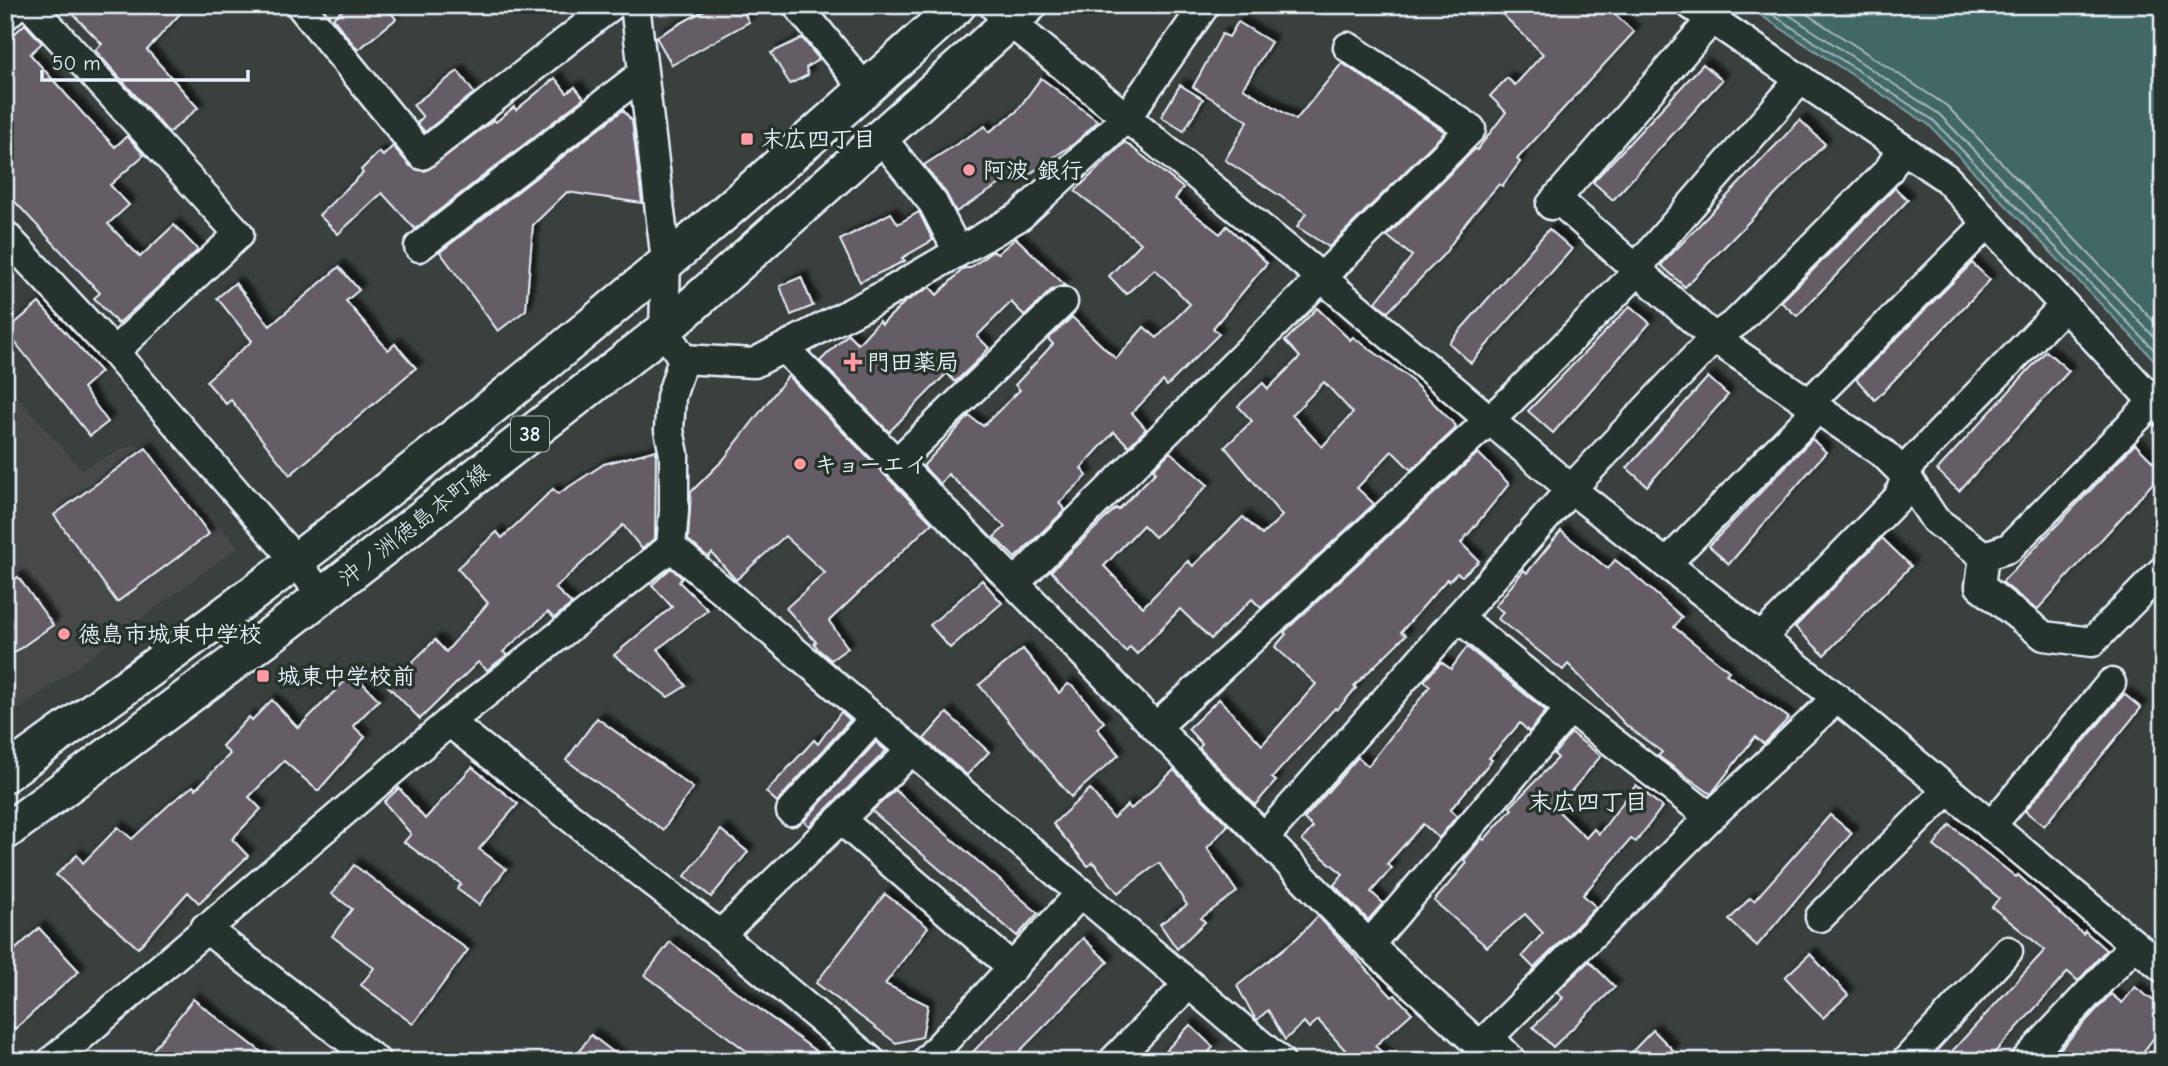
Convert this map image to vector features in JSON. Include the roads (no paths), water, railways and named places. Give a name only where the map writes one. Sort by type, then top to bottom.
[{"type":"main road","name":"沖ノ洲徳島本町線","points":[[5,774],[296,561],[569,344],[866,90],[958,5]]},
{"type":"main road","name":"沖ノ洲徳島本町線","points":[[5,832],[322,596],[664,330],[880,136],[1011,11]]},
{"type":"street","points":[[5,16],[17,5]]},
{"type":"street","points":[[30,5],[239,234],[114,352]]},
{"type":"street","points":[[300,5],[422,155],[612,5]]},
{"type":"street","points":[[635,5],[666,261],[664,330],[683,359]]},
{"type":"street","points":[[797,5],[866,90]]},
{"type":"street","points":[[683,359],[754,363],[879,298],[1020,216],[1126,118],[1205,5]]},
{"type":"street","points":[[1011,11],[1126,118],[1322,278],[1571,489],[1837,698],[2163,968]]},
{"type":"street","points":[[1701,12],[1946,178],[2158,407],[2009,548],[1984,556],[1936,520],[1906,476],[1884,454],[1714,338],[1639,270],[1553,202],[1701,12]]},
{"type":"street","points":[[1015,583],[1471,129],[1348,47]]},
{"type":"street","points":[[419,247],[642,74]]},
{"type":"street","points":[[1156,727],[1489,420],[1639,270],[1646,257],[1801,79]]},
{"type":"street","points":[[880,136],[933,203],[958,252]]},
{"type":"street","points":[[1264,838],[1571,489],[1714,338],[1737,322],[1888,171],[1902,148]]},
{"type":"street","points":[[1666,564],[1807,420],[1818,394],[1987,224]]},
{"type":"street","points":[[5,235],[114,352],[296,561],[322,596]]},
{"type":"street","points":[[897,462],[1063,302]]},
{"type":"street","points":[[1761,638],[1898,498],[1911,463],[2063,307]]},
{"type":"street","points":[[784,348],[1369,945],[1480,1046],[1710,817],[1837,698]]},
{"type":"street","points":[[52,1061],[449,722],[671,547],[674,454],[669,430],[671,397],[683,359]]},
{"type":"street","points":[[671,547],[1280,1061]]},
{"type":"street","points":[[1984,556],[1980,586],[2044,636],[2092,642],[2163,570]]},
{"type":"street","points":[[1458,617],[1570,709],[1710,817]]},
{"type":"street","points":[[1991,826],[2111,683]]},
{"type":"street","points":[[1369,945],[1570,709]]},
{"type":"street","points":[[791,811],[873,720]]},
{"type":"street","points":[[449,722],[720,935],[870,1061]]},
{"type":"street","points":[[720,935],[911,752]]},
{"type":"street","points":[[1821,917],[1948,790]]},
{"type":"street","points":[[840,819],[1013,968]]},
{"type":"street","points":[[926,1061],[1081,893]]},
{"type":"street","points":[[205,928],[376,1061]]},
{"type":"street","points":[[2025,1061],[2134,945]]},
{"type":"street","points":[[1906,1061],[2008,951]]},
{"type":"street","points":[[1113,1061],[1189,984]]},
{"type":"street","points":[[1489,1037],[1513,1061]]},
{"type":"water","points":[[1745,5],[2163,5],[2163,369],[1929,125]]},
{"type":"place","name":"末広四丁目","points":[[747,139]]},
{"type":"place","name":"阿波 銀行","points":[[969,170]]},
{"type":"place","name":"門田薬局","points":[[853,362]]},
{"type":"place","name":"キョーエイ","points":[[800,464]]},
{"type":"place","name":"徳島市城東中学校","points":[[64,634]]},
{"type":"place","name":"城東中学校前","points":[[263,676]]},
{"type":"district","name":"末広四丁目","points":[[1588,802]]}]
